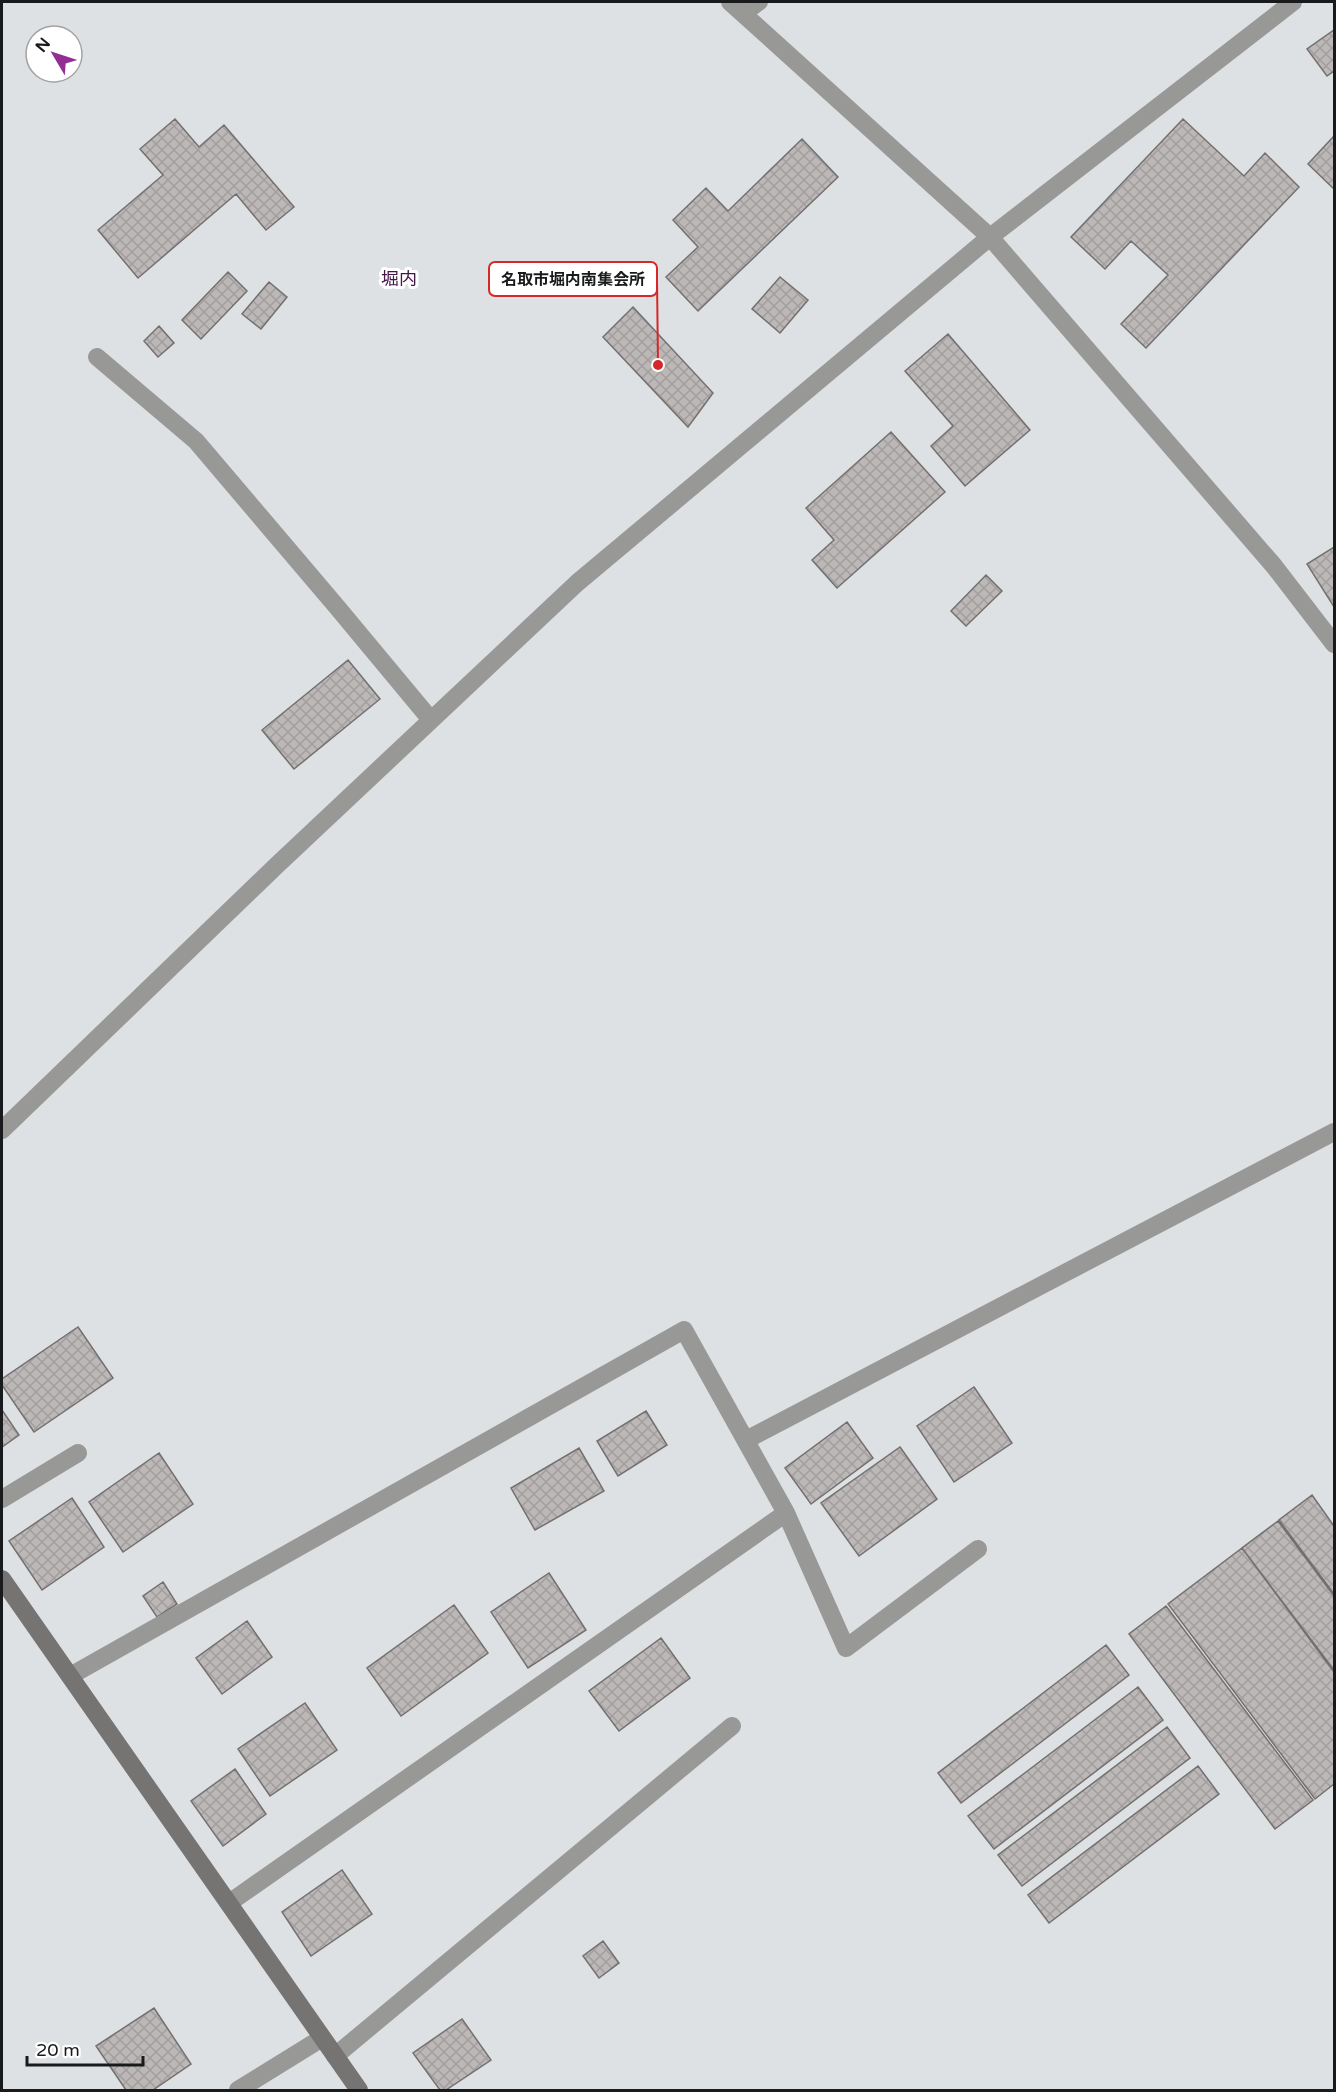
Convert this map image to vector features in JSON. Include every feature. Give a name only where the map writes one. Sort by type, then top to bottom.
[{"type":"street","points":[[730,2],[990,237],[1274,566],[1335,644]]},
{"type":"street","points":[[2,1130],[577,582],[990,237],[1293,2]]},
{"type":"street","points":[[97,357],[196,441],[430,720]]},
{"type":"street","points":[[746,1440],[1335,1132]]},
{"type":"street","points":[[70,1676],[684,1330],[786,1513],[846,1648],[978,1549]]},
{"type":"street","points":[[2,1499],[78,1453]]},
{"type":"street","points":[[229,1904],[786,1513]]},
{"type":"street","points":[[2,1579],[359,2091]]},
{"type":"street","points":[[335,2056],[732,1726]]},
{"type":"street","points":[[238,2091],[322,2038]]},
{"type":"lane","points":[[744,14],[760,2]]},
{"type":"building","points":[[1334,30],[1334,71],[1327,76],[1307,49]]},
{"type":"building","points":[[175,119],[199,147],[224,125],[294,207],[266,230],[236,194],[138,278],[98,230],[163,175],[140,149]]},
{"type":"building","points":[[1183,119],[1244,176],[1265,153],[1299,187],[1146,348],[1121,324],[1168,275],[1131,241],[1105,269],[1071,237]]},
{"type":"building","points":[[1334,136],[1334,189],[1308,164]]},
{"type":"building","points":[[802,139],[838,177],[698,311],[666,277],[698,247],[673,220],[706,188],[728,211]]},
{"type":"building","points":[[228,272],[247,291],[201,339],[182,320]]},
{"type":"building","points":[[780,277],[808,300],[780,333],[752,309]]},
{"type":"building","points":[[269,282],[287,297],[261,329],[242,314]]},
{"type":"building","points":[[633,307],[713,393],[688,427],[603,337]]},
{"type":"building","points":[[159,326],[174,343],[158,357],[144,341]]},
{"type":"building","points":[[948,334],[1030,430],[965,486],[931,446],[953,426],[905,371]]},
{"type":"building","points":[[891,432],[945,492],[837,588],[812,560],[834,540],[806,508]]},
{"type":"building","points":[[1334,547],[1334,607],[1307,564]]},
{"type":"building","points":[[986,575],[1002,591],[966,626],[951,611]]},
{"type":"building","points":[[348,660],[380,699],[294,769],[262,730]]},
{"type":"building","points":[[78,1327],[113,1378],[34,1432],[2,1385],[2,1379]]},
{"type":"building","points":[[974,1387],[1012,1443],[954,1482],[917,1426]]},
{"type":"building","points":[[2,1410],[19,1435],[2,1447]]},
{"type":"building","points":[[646,1411],[667,1445],[618,1476],[597,1441]]},
{"type":"building","points":[[847,1422],[873,1458],[811,1504],[785,1468]]},
{"type":"building","points":[[900,1447],[937,1499],[859,1556],[821,1503]]},
{"type":"building","points":[[579,1448],[604,1491],[535,1530],[511,1488]]},
{"type":"building","points":[[159,1453],[193,1504],[123,1552],[89,1502]]},
{"type":"building","points":[[1312,1495],[1334,1526],[1334,1594],[1279,1520]]},
{"type":"building","points":[[72,1498],[104,1547],[42,1590],[9,1541]]},
{"type":"building","points":[[1278,1521],[1334,1596],[1334,1670],[1242,1548]]},
{"type":"building","points":[[1242,1548],[1334,1672],[1334,1784],[1315,1799],[1168,1604]]},
{"type":"building","points":[[549,1573],[586,1630],[528,1668],[491,1612]]},
{"type":"building","points":[[163,1582],[177,1604],[157,1617],[143,1596]]},
{"type":"building","points":[[454,1605],[488,1653],[401,1716],[367,1668]]},
{"type":"building","points":[[1166,1606],[1313,1800],[1275,1829],[1129,1634]]},
{"type":"building","points":[[247,1621],[272,1657],[222,1694],[196,1658]]},
{"type":"building","points":[[661,1638],[690,1678],[619,1731],[589,1691]]},
{"type":"building","points":[[1106,1645],[1129,1675],[961,1803],[938,1773]]},
{"type":"building","points":[[1138,1687],[1163,1720],[994,1849],[968,1816]]},
{"type":"building","points":[[305,1703],[337,1750],[270,1796],[238,1749]]},
{"type":"building","points":[[1167,1727],[1190,1758],[1022,1886],[998,1855]]},
{"type":"building","points":[[1198,1766],[1219,1794],[1049,1923],[1028,1895]]},
{"type":"building","points":[[235,1769],[266,1814],[223,1846],[191,1801]]},
{"type":"building","points":[[342,1870],[372,1914],[311,1956],[282,1912]]},
{"type":"building","points":[[603,1941],[619,1963],[599,1978],[583,1956]]},
{"type":"building","points":[[154,2008],[191,2064],[153,2090],[126,2090],[96,2046]]},
{"type":"building","points":[[462,2019],[491,2060],[446,2090],[440,2090],[413,2053]]},
{"type":"place","name":"名取市堀内南集会所","points":[[658,365]]},
{"type":"district","name":"堀内","points":[[399,279]]}]
